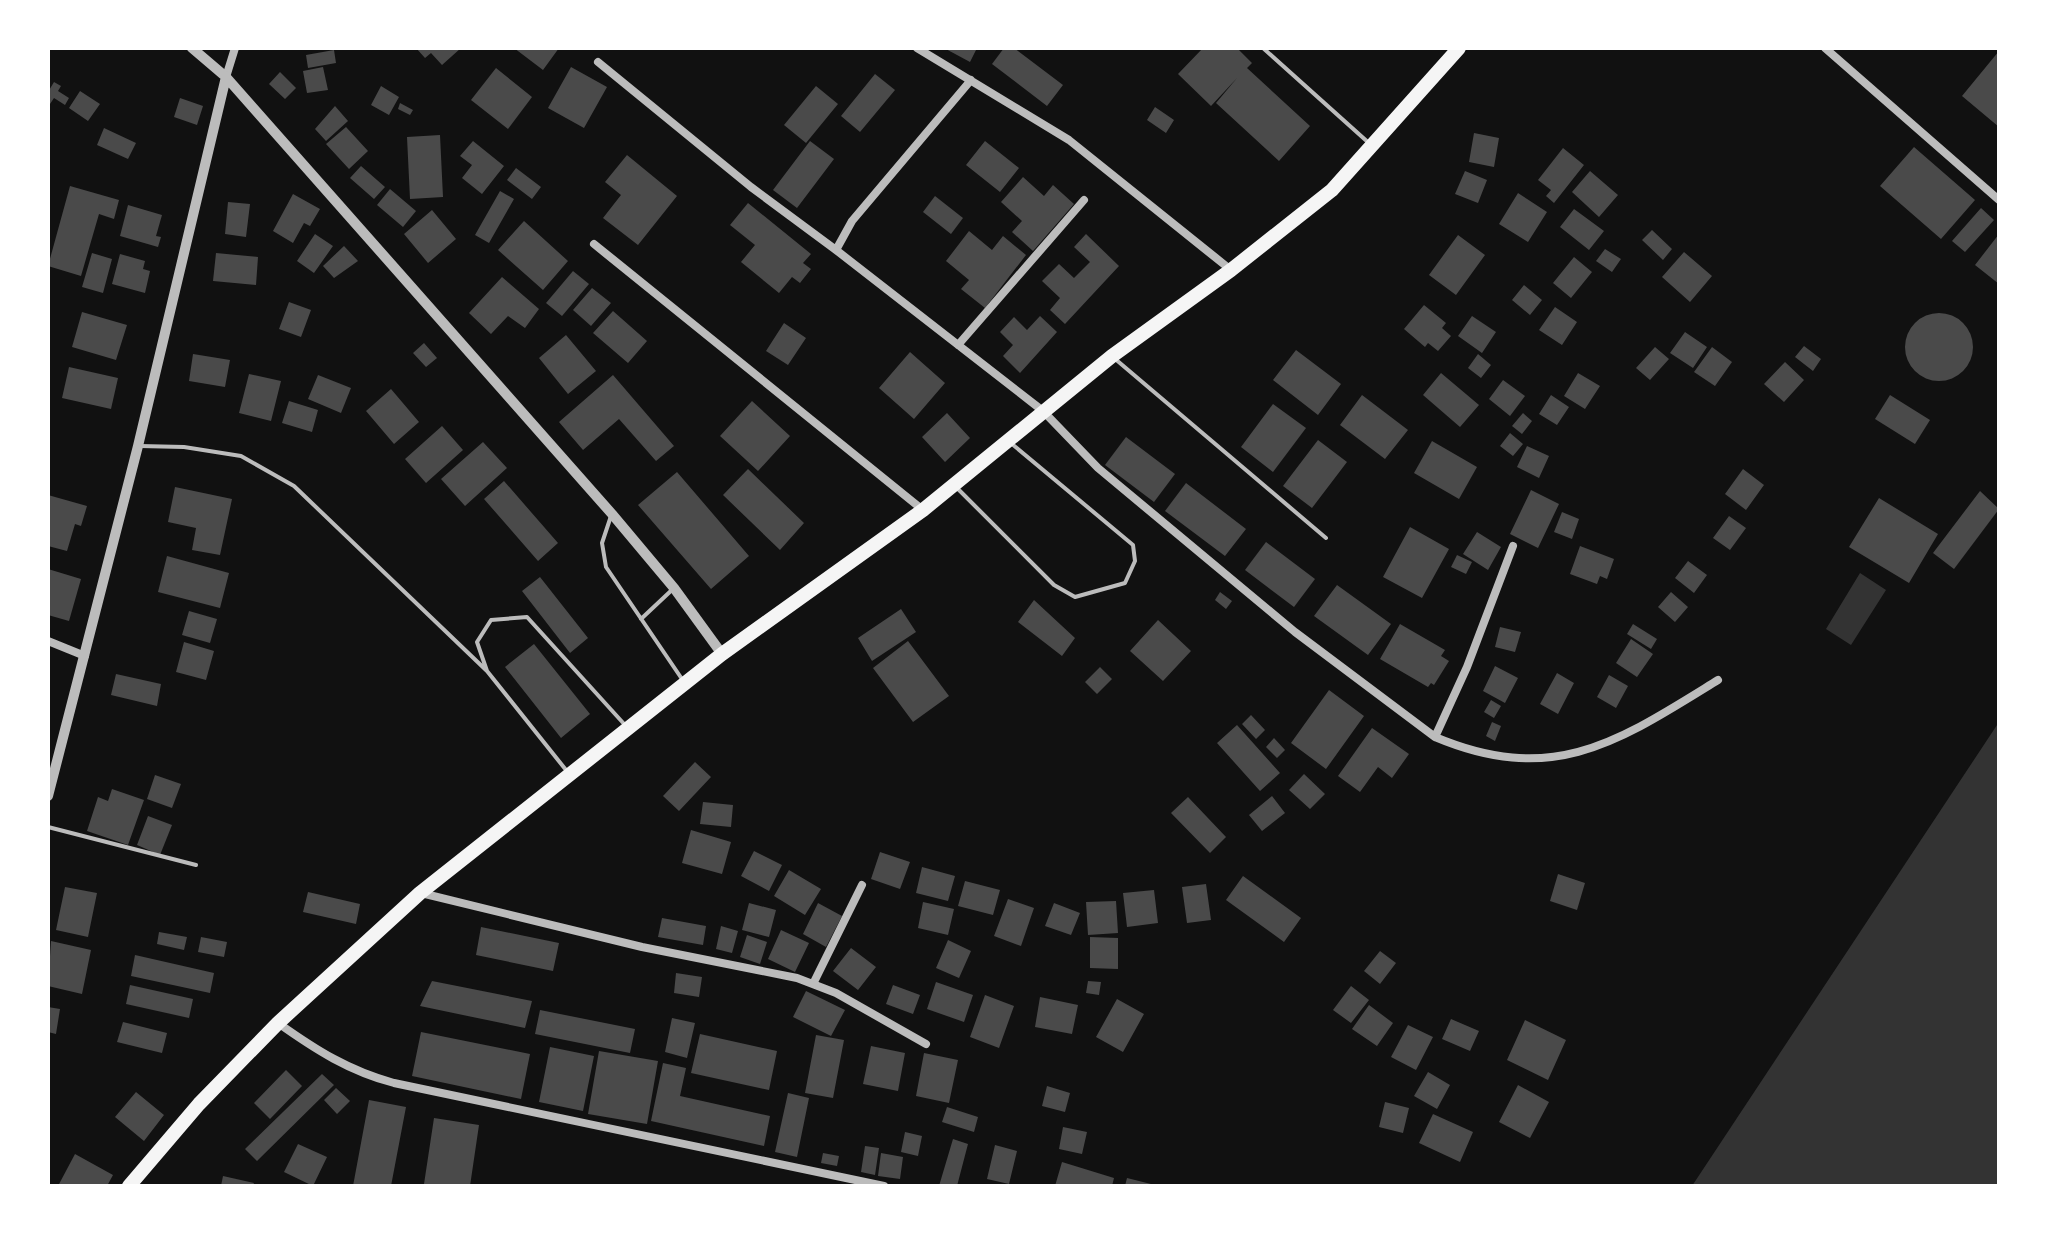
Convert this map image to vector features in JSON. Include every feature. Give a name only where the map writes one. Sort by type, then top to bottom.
[{"type":"highway","points":[[129,1186],[199,1104],[278,1023],[420,893],[722,654],[923,510],[1112,356],[1231,270],[1332,190],[1459,48]]},
{"type":"street","points":[[192,48],[226,77],[612,514],[674,588],[722,654]]},
{"type":"street","points":[[48,796],[138,446],[235,48]]},
{"type":"street","points":[[917,48],[1069,140],[1231,270]]},
{"type":"street","points":[[1825,48],[1999,200]]},
{"type":"street","points":[[598,62],[751,187],[1043,411],[1098,468],[1283,623],[1435,737],[1462,749],[1505,757],[1578,755],[1633,733],[1718,680]]},
{"type":"street","points":[[836,250],[852,221],[971,80]]},
{"type":"street","points":[[958,345],[1084,200]]},
{"type":"street","points":[[594,244],[923,510]]},
{"type":"street","points":[[1435,737],[1467,667],[1513,546]]},
{"type":"street","points":[[48,641],[85,656]]},
{"type":"street","points":[[813,984],[862,885]]},
{"type":"street","points":[[420,893],[813,984],[871,1011],[926,1044]]},
{"type":"street","points":[[278,1023],[330,1059],[362,1074],[394,1083],[884,1186]]},
{"type":"lane","points":[[1263,48],[1372,145]]},
{"type":"lane","points":[[1112,356],[1326,538]]},
{"type":"lane","points":[[953,484],[1054,585],[1075,597],[1125,583],[1135,561],[1133,545],[1008,441]]},
{"type":"lane","points":[[138,446],[184,447],[241,456],[294,486],[487,671],[570,775]]},
{"type":"lane","points":[[612,514],[602,543],[606,567],[685,684]]},
{"type":"lane","points":[[641,619],[674,588]]},
{"type":"lane","points":[[487,671],[477,642],[491,620],[527,617],[559,647],[628,729]]},
{"type":"lane","points":[[48,827],[196,865]]},
{"type":"shaded area","points":[[1860,573],[1886,590],[1851,645],[1826,629]]},
{"type":"shaded area","points":[[1999,722],[1999,1186],[1692,1186]]},
{"type":"building","points":[[416,48],[461,48],[442,65],[431,53],[425,58]]},
{"type":"building","points":[[514,48],[559,48],[543,70]]},
{"type":"building","points":[[944,48],[977,48],[970,62]]},
{"type":"building","points":[[1004,48],[1014,48],[1063,85],[1047,106],[992,64]]},
{"type":"building","points":[[1203,48],[1237,48],[1252,63],[1247,68],[1310,126],[1279,161],[1216,103],[1237,78],[1211,106],[1178,74]]},
{"type":"building","points":[[334,50],[336,63],[308,68],[306,55]]},
{"type":"building","points":[[1999,51],[1999,127],[1962,96]]},
{"type":"building","points":[[323,67],[328,90],[307,93],[303,71]]},
{"type":"building","points":[[571,67],[607,87],[584,128],[548,108]]},
{"type":"building","points":[[496,68],[532,97],[508,129],[471,100]]},
{"type":"building","points":[[280,72],[296,88],[285,99],[269,84]]},
{"type":"building","points":[[875,74],[895,90],[860,132],[841,116]]},
{"type":"building","points":[[54,82],[61,86],[58,91],[69,98],[65,105],[54,98],[48,107],[48,92]]},
{"type":"building","points":[[381,86],[399,97],[389,115],[371,105]]},
{"type":"building","points":[[816,86],[838,104],[806,143],[784,125]]},
{"type":"building","points":[[80,91],[100,104],[88,121],[69,108]]},
{"type":"building","points":[[180,98],[203,106],[197,125],[174,117]]},
{"type":"building","points":[[400,103],[413,110],[410,115],[398,109]]},
{"type":"building","points":[[335,106],[348,121],[326,141],[315,129]]},
{"type":"building","points":[[1155,107],[1174,120],[1166,133],[1147,120]]},
{"type":"building","points":[[346,127],[368,151],[349,169],[326,144]]},
{"type":"building","points":[[104,128],[136,143],[128,159],[97,145]]},
{"type":"building","points":[[1474,133],[1499,138],[1494,167],[1469,162]]},
{"type":"building","points":[[440,135],[443,197],[410,199],[407,137]]},
{"type":"building","points":[[473,141],[504,166],[482,194],[462,178],[472,165],[460,156]]},
{"type":"building","points":[[810,141],[834,159],[797,208],[773,190]]},
{"type":"building","points":[[985,141],[1019,168],[1000,192],[966,165]]},
{"type":"building","points":[[1914,147],[1975,200],[1941,239],[1880,186]]},
{"type":"building","points":[[1563,148],[1584,165],[1554,203],[1546,196],[1551,190],[1538,180]]},
{"type":"building","points":[[627,155],[677,196],[638,245],[603,218],[621,195],[605,182]]},
{"type":"building","points":[[361,166],[385,187],[374,199],[350,178]]},
{"type":"building","points":[[516,168],[541,187],[532,199],[507,180]]},
{"type":"building","points":[[1465,171],[1487,180],[1478,203],[1455,194]]},
{"type":"building","points":[[1590,171],[1618,195],[1599,217],[1572,192]]},
{"type":"building","points":[[1023,177],[1044,196],[1053,185],[1074,204],[1033,251],[1012,232],[1022,221],[1001,202]]},
{"type":"building","points":[[70,186],[119,200],[114,219],[99,214],[81,276],[48,266]]},
{"type":"building","points":[[390,189],[416,211],[403,227],[377,205]]},
{"type":"building","points":[[500,191],[514,199],[489,243],[475,235]]},
{"type":"building","points":[[1518,193],[1547,212],[1528,242],[1499,224]]},
{"type":"building","points":[[293,194],[320,209],[310,226],[304,223],[293,243],[273,231]]},
{"type":"building","points":[[935,196],[963,218],[951,234],[923,212]]},
{"type":"building","points":[[228,202],[250,204],[246,237],[225,234]]},
{"type":"building","points":[[748,203],[811,254],[803,263],[811,269],[800,283],[792,277],[779,293],[741,262],[755,245],[730,225]]},
{"type":"building","points":[[128,205],[162,215],[156,236],[161,237],[158,247],[120,236]]},
{"type":"building","points":[[1981,208],[1994,220],[1965,252],[1952,241]]},
{"type":"building","points":[[1574,209],[1604,231],[1589,250],[1560,227]]},
{"type":"building","points":[[432,210],[456,239],[428,263],[404,234]]},
{"type":"building","points":[[524,221],[568,261],[543,290],[498,250]]},
{"type":"building","points":[[1652,230],[1672,249],[1663,260],[1642,240]]},
{"type":"building","points":[[969,231],[992,250],[1003,236],[1026,255],[985,308],[961,289],[969,280],[946,261]]},
{"type":"building","points":[[315,234],[333,246],[314,273],[297,261]]},
{"type":"building","points":[[1086,234],[1119,266],[1065,324],[1050,310],[1060,298],[1042,281],[1059,264],[1074,278],[1090,262],[1074,247]]},
{"type":"building","points":[[1999,234],[1999,284],[1975,265]]},
{"type":"building","points":[[1458,235],[1485,255],[1456,295],[1429,275]]},
{"type":"building","points":[[344,246],[358,261],[334,278],[323,266]]},
{"type":"building","points":[[1605,249],[1621,259],[1612,272],[1596,261]]},
{"type":"building","points":[[1684,252],[1712,276],[1690,302],[1662,277]]},
{"type":"building","points":[[92,253],[112,259],[103,293],[82,287]]},
{"type":"building","points":[[216,253],[258,257],[256,285],[213,281]]},
{"type":"building","points":[[120,254],[145,261],[143,269],[150,271],[145,293],[112,284]]},
{"type":"building","points":[[1574,257],[1592,272],[1571,298],[1553,283]]},
{"type":"building","points":[[573,271],[589,284],[562,316],[546,303]]},
{"type":"building","points":[[502,277],[539,309],[525,328],[508,316],[491,334],[469,313]]},
{"type":"building","points":[[1524,285],[1542,300],[1530,315],[1512,300]]},
{"type":"building","points":[[592,288],[611,303],[591,326],[573,310]]},
{"type":"building","points":[[289,302],[311,310],[301,337],[279,329]]},
{"type":"building","points":[[1424,305],[1446,323],[1442,328],[1451,336],[1438,351],[1428,343],[1425,347],[1404,329]]},
{"type":"building","points":[[1555,307],[1577,322],[1562,345],[1539,330]]},
{"type":"building","points":[[613,311],[647,341],[628,363],[593,333]]},
{"type":"building","points":[[82,312],[127,325],[116,360],[72,347]]},
{"type":"building","points":[[1939,313],[1963,323],[1973,347],[1963,371],[1939,381],[1915,371],[1905,347],[1915,323]]},
{"type":"building","points":[[1040,316],[1057,332],[1020,373],[1003,356],[1013,345],[1000,332],[1014,317],[1027,330]]},
{"type":"building","points":[[1472,316],[1496,332],[1482,353],[1458,336]]},
{"type":"building","points":[[784,323],[806,338],[788,365],[766,351]]},
{"type":"building","points":[[1685,332],[1707,347],[1693,368],[1670,353]]},
{"type":"building","points":[[566,335],[596,371],[568,394],[539,358]]},
{"type":"building","points":[[424,343],[437,358],[426,367],[413,353]]},
{"type":"building","points":[[1804,346],[1821,359],[1813,371],[1795,357]]},
{"type":"building","points":[[1655,347],[1669,359],[1650,380],[1636,368]]},
{"type":"building","points":[[1712,347],[1732,362],[1715,386],[1694,372]]},
{"type":"building","points":[[1296,350],[1341,384],[1318,415],[1273,380]]},
{"type":"building","points":[[910,352],[945,383],[914,419],[879,388]]},
{"type":"building","points":[[193,354],[230,360],[225,387],[189,381]]},
{"type":"building","points":[[1478,354],[1491,365],[1481,378],[1468,368]]},
{"type":"building","points":[[1785,362],[1804,380],[1784,402],[1764,384]]},
{"type":"building","points":[[69,367],[118,378],[111,409],[62,398]]},
{"type":"building","points":[[1441,373],[1479,405],[1460,427],[1423,395]]},
{"type":"building","points":[[1578,373],[1600,386],[1585,409],[1564,396]]},
{"type":"building","points":[[249,374],[281,381],[271,421],[239,413]]},
{"type":"building","points":[[318,375],[351,388],[341,413],[308,399]]},
{"type":"building","points":[[613,375],[674,446],[656,461],[619,419],[583,450],[559,422]]},
{"type":"building","points":[[1503,380],[1525,396],[1510,416],[1489,399]]},
{"type":"building","points":[[391,389],[419,422],[394,444],[366,411]]},
{"type":"building","points":[[1362,395],[1408,430],[1385,459],[1340,425]]},
{"type":"building","points":[[1551,395],[1569,407],[1557,425],[1539,414]]},
{"type":"building","points":[[1890,395],[1930,420],[1915,444],[1875,419]]},
{"type":"building","points":[[289,401],[318,410],[312,432],[282,423]]},
{"type":"building","points":[[752,401],[790,436],[758,471],[720,436]]},
{"type":"building","points":[[1273,404],[1306,428],[1273,472],[1241,447]]},
{"type":"building","points":[[947,413],[970,438],[945,462],[922,437]]},
{"type":"building","points":[[1523,413],[1532,421],[1522,434],[1512,426]]},
{"type":"building","points":[[442,426],[463,450],[426,483],[405,459]]},
{"type":"building","points":[[1510,433],[1523,444],[1513,456],[1500,446]]},
{"type":"building","points":[[1126,437],[1175,474],[1154,502],[1105,465]]},
{"type":"building","points":[[1318,440],[1347,462],[1312,508],[1283,486]]},
{"type":"building","points":[[1432,441],[1477,467],[1459,499],[1414,473]]},
{"type":"building","points":[[483,442],[507,468],[465,506],[441,479]]},
{"type":"building","points":[[1527,446],[1549,456],[1539,478],[1517,467]]},
{"type":"building","points":[[748,469],[804,523],[780,550],[723,495]]},
{"type":"building","points":[[1743,469],[1764,485],[1746,510],[1725,494]]},
{"type":"building","points":[[677,472],[749,556],[711,589],[638,505]]},
{"type":"building","points":[[504,481],[558,543],[538,561],[484,499]]},
{"type":"building","points":[[1186,483],[1246,529],[1225,556],[1165,511]]},
{"type":"building","points":[[175,487],[232,499],[220,555],[192,550],[196,528],[168,522]]},
{"type":"building","points":[[1531,490],[1559,504],[1538,548],[1510,534]]},
{"type":"building","points":[[1980,491],[1999,509],[1954,569],[1933,553]]},
{"type":"building","points":[[48,495],[87,506],[81,526],[75,524],[67,551],[48,546]]},
{"type":"building","points":[[1879,498],[1938,534],[1909,583],[1849,547]]},
{"type":"building","points":[[1562,512],[1579,519],[1572,539],[1554,532]]},
{"type":"building","points":[[1729,516],[1746,528],[1730,550],[1713,538]]},
{"type":"building","points":[[1410,527],[1449,549],[1422,598],[1383,577]]},
{"type":"building","points":[[1477,532],[1501,547],[1488,570],[1463,554]]},
{"type":"building","points":[[1266,542],[1315,579],[1294,607],[1245,570]]},
{"type":"building","points":[[1580,546],[1614,559],[1607,579],[1600,576],[1597,584],[1570,574]]},
{"type":"building","points":[[1457,555],[1472,562],[1466,574],[1451,567]]},
{"type":"building","points":[[167,556],[229,573],[220,608],[158,592]]},
{"type":"building","points":[[1688,561],[1707,575],[1694,593],[1675,578]]},
{"type":"building","points":[[48,569],[81,579],[69,621],[48,615]]},
{"type":"building","points":[[540,577],[588,638],[570,653],[522,591]]},
{"type":"building","points":[[1337,585],[1391,624],[1368,655],[1314,616]]},
{"type":"building","points":[[1220,592],[1232,601],[1226,609],[1215,600]]},
{"type":"building","points":[[1671,592],[1688,607],[1675,622],[1658,607]]},
{"type":"building","points":[[1034,600],[1075,638],[1062,656],[1018,622]]},
{"type":"building","points":[[901,609],[916,632],[872,661],[858,638]]},
{"type":"building","points":[[189,611],[217,619],[210,643],[182,635]]},
{"type":"building","points":[[1158,620],[1191,651],[1163,681],[1130,651]]},
{"type":"building","points":[[1400,624],[1445,650],[1441,656],[1449,661],[1434,685],[1431,683],[1428,687],[1380,659]]},
{"type":"building","points":[[1633,624],[1657,639],[1651,649],[1627,634]]},
{"type":"building","points":[[1500,627],[1521,632],[1515,652],[1495,647]]},
{"type":"building","points":[[1631,639],[1653,654],[1637,677],[1616,663]]},
{"type":"building","points":[[908,641],[949,696],[913,722],[873,668]]},
{"type":"building","points":[[184,642],[214,651],[206,680],[176,672]]},
{"type":"building","points":[[534,644],[590,714],[561,738],[505,667]]},
{"type":"building","points":[[1495,666],[1518,678],[1505,703],[1483,691]]},
{"type":"building","points":[[1100,667],[1112,679],[1097,694],[1085,682]]},
{"type":"building","points":[[1557,673],[1574,683],[1558,714],[1540,704]]},
{"type":"building","points":[[116,674],[161,684],[157,706],[111,695]]},
{"type":"building","points":[[1609,675],[1628,686],[1616,708],[1597,697]]},
{"type":"building","points":[[1329,690],[1364,716],[1326,769],[1291,743]]},
{"type":"building","points":[[1491,700],[1501,706],[1494,718],[1484,712]]},
{"type":"building","points":[[1251,715],[1265,730],[1256,739],[1242,724]]},
{"type":"building","points":[[1492,722],[1501,726],[1495,741],[1486,736]]},
{"type":"building","points":[[1237,725],[1280,773],[1260,791],[1217,743]]},
{"type":"building","points":[[1372,728],[1409,754],[1392,778],[1378,767],[1360,792],[1338,776]]},
{"type":"building","points":[[1274,738],[1285,750],[1277,758],[1266,747]]},
{"type":"building","points":[[695,762],[711,777],[679,811],[663,796]]},
{"type":"building","points":[[1304,774],[1325,794],[1310,809],[1289,790]]},
{"type":"building","points":[[155,775],[181,784],[172,808],[147,799]]},
{"type":"building","points":[[112,789],[144,800],[128,845],[87,831],[98,797],[108,801]]},
{"type":"building","points":[[1272,796],[1285,813],[1262,831],[1249,815]]},
{"type":"building","points":[[1188,797],[1226,837],[1210,853],[1171,813]]},
{"type":"building","points":[[703,802],[733,805],[731,827],[700,824]]},
{"type":"building","points":[[148,816],[172,825],[160,855],[137,845]]},
{"type":"building","points":[[691,830],[731,842],[722,874],[682,863]]},
{"type":"building","points":[[754,851],[782,865],[769,891],[741,876]]},
{"type":"building","points":[[880,852],[910,862],[900,889],[871,879]]},
{"type":"building","points":[[922,867],[955,876],[948,901],[916,893]]},
{"type":"building","points":[[789,870],[821,889],[805,915],[774,896]]},
{"type":"building","points":[[1558,874],[1585,883],[1577,910],[1550,901]]},
{"type":"building","points":[[1243,876],[1301,918],[1284,942],[1226,900]]},
{"type":"building","points":[[965,881],[1000,890],[993,915],[958,906]]},
{"type":"building","points":[[1206,884],[1211,920],[1187,923],[1182,887]]},
{"type":"building","points":[[65,887],[97,893],[88,937],[56,930]]},
{"type":"building","points":[[1154,890],[1158,923],[1127,927],[1123,893]]},
{"type":"building","points":[[308,892],[360,904],[356,924],[303,912]]},
{"type":"building","points":[[1008,899],[1034,908],[1021,946],[994,936]]},
{"type":"building","points":[[1116,901],[1118,933],[1088,935],[1086,902]]},
{"type":"building","points":[[923,902],[954,909],[948,935],[918,928]]},
{"type":"building","points":[[749,903],[776,910],[769,937],[742,930]]},
{"type":"building","points":[[818,903],[842,916],[826,947],[803,934]]},
{"type":"building","points":[[1054,903],[1080,913],[1071,935],[1045,926]]},
{"type":"building","points":[[662,918],[706,926],[703,945],[658,937]]},
{"type":"building","points":[[721,926],[738,931],[732,953],[716,949]]},
{"type":"building","points":[[481,927],[559,943],[553,971],[476,955]]},
{"type":"building","points":[[781,930],[809,943],[795,972],[768,959]]},
{"type":"building","points":[[159,932],[187,937],[184,950],[157,944]]},
{"type":"building","points":[[747,935],[767,942],[760,964],[740,957]]},
{"type":"building","points":[[201,937],[227,942],[224,957],[198,952]]},
{"type":"building","points":[[1090,937],[1118,938],[1118,969],[1090,968]]},
{"type":"building","points":[[948,940],[971,951],[959,978],[936,968]]},
{"type":"building","points":[[51,941],[91,950],[82,994],[48,986]]},
{"type":"building","points":[[851,948],[876,967],[858,990],[833,971]]},
{"type":"building","points":[[1380,951],[1396,963],[1380,984],[1364,971]]},
{"type":"building","points":[[135,955],[214,973],[210,993],[131,976]]},
{"type":"building","points":[[676,973],[702,977],[699,997],[674,993]]},
{"type":"building","points":[[432,981],[532,1001],[525,1028],[420,1006]]},
{"type":"building","points":[[1088,981],[1101,982],[1099,995],[1086,993]]},
{"type":"building","points":[[936,982],[973,995],[964,1022],[927,1009]]},
{"type":"building","points":[[130,985],[193,999],[189,1018],[126,1004]]},
{"type":"building","points":[[893,985],[920,995],[913,1014],[886,1004]]},
{"type":"building","points":[[1351,986],[1369,1000],[1351,1023],[1333,1010]]},
{"type":"building","points":[[806,991],[845,1010],[831,1036],[793,1017]]},
{"type":"building","points":[[985,995],[1014,1006],[999,1048],[970,1037]]},
{"type":"building","points":[[1040,997],[1078,1005],[1072,1034],[1035,1027]]},
{"type":"building","points":[[1117,999],[1144,1014],[1123,1052],[1096,1037]]},
{"type":"building","points":[[1369,1005],[1393,1023],[1377,1046],[1352,1029]]},
{"type":"building","points":[[48,1007],[60,1009],[56,1034],[48,1032]]},
{"type":"building","points":[[540,1010],[635,1029],[630,1053],[535,1034]]},
{"type":"building","points":[[672,1018],[695,1023],[687,1058],[665,1052]]},
{"type":"building","points":[[1451,1019],[1479,1031],[1470,1051],[1442,1039]]},
{"type":"building","points":[[1525,1020],[1566,1040],[1548,1080],[1507,1060]]},
{"type":"building","points":[[123,1022],[167,1033],[162,1053],[117,1042]]},
{"type":"building","points":[[1408,1025],[1433,1037],[1416,1070],[1391,1057]]},
{"type":"building","points":[[421,1032],[530,1054],[521,1099],[412,1076]]},
{"type":"building","points":[[700,1034],[777,1051],[769,1090],[691,1073]]},
{"type":"building","points":[[816,1035],[844,1040],[833,1098],[805,1093]]},
{"type":"building","points":[[871,1046],[905,1053],[898,1091],[863,1084]]},
{"type":"building","points":[[550,1047],[594,1056],[583,1111],[539,1102]]},
{"type":"building","points":[[599,1051],[658,1061],[647,1124],[588,1114]]},
{"type":"building","points":[[924,1053],[958,1060],[949,1103],[916,1096]]},
{"type":"building","points":[[663,1063],[686,1068],[680,1096],[770,1116],[764,1146],[651,1121]]},
{"type":"building","points":[[286,1070],[302,1086],[270,1119],[254,1103]]},
{"type":"building","points":[[1428,1072],[1450,1085],[1437,1109],[1414,1096]]},
{"type":"building","points":[[322,1074],[334,1085],[257,1161],[245,1149]]},
{"type":"building","points":[[1518,1085],[1549,1102],[1530,1138],[1499,1122]]},
{"type":"building","points":[[1047,1086],[1070,1093],[1065,1112],[1042,1106]]},
{"type":"building","points":[[336,1088],[350,1101],[337,1114],[324,1100]]},
{"type":"building","points":[[136,1092],[164,1115],[144,1141],[115,1117]]},
{"type":"building","points":[[788,1093],[809,1098],[797,1157],[775,1152]]},
{"type":"building","points":[[369,1100],[406,1107],[391,1186],[353,1186]]},
{"type":"building","points":[[1385,1102],[1409,1108],[1403,1133],[1379,1127]]},
{"type":"building","points":[[947,1107],[978,1117],[974,1132],[942,1122]]},
{"type":"building","points":[[1433,1114],[1473,1132],[1460,1162],[1419,1143]]},
{"type":"building","points":[[434,1118],[479,1125],[470,1186],[424,1184]]},
{"type":"building","points":[[1063,1127],[1087,1132],[1082,1154],[1059,1149]]},
{"type":"building","points":[[905,1132],[922,1136],[918,1156],[901,1152]]},
{"type":"building","points":[[953,1139],[968,1144],[957,1186],[939,1186]]},
{"type":"building","points":[[298,1144],[327,1157],[313,1186],[284,1172]]},
{"type":"building","points":[[995,1145],[1017,1151],[1009,1184],[987,1179]]},
{"type":"building","points":[[865,1146],[879,1148],[875,1175],[861,1172]]},
{"type":"building","points":[[823,1153],[839,1156],[837,1166],[821,1163]]},
{"type":"building","points":[[881,1153],[903,1157],[900,1179],[878,1176]]},
{"type":"building","points":[[75,1154],[113,1175],[107,1186],[58,1186]]},
{"type":"building","points":[[1062,1162],[1114,1178],[1112,1186],[1055,1186]]},
{"type":"building","points":[[223,1176],[254,1183],[253,1186],[221,1186]]},
{"type":"building","points":[[1127,1178],[1155,1185],[1155,1186],[1125,1186]]}]
